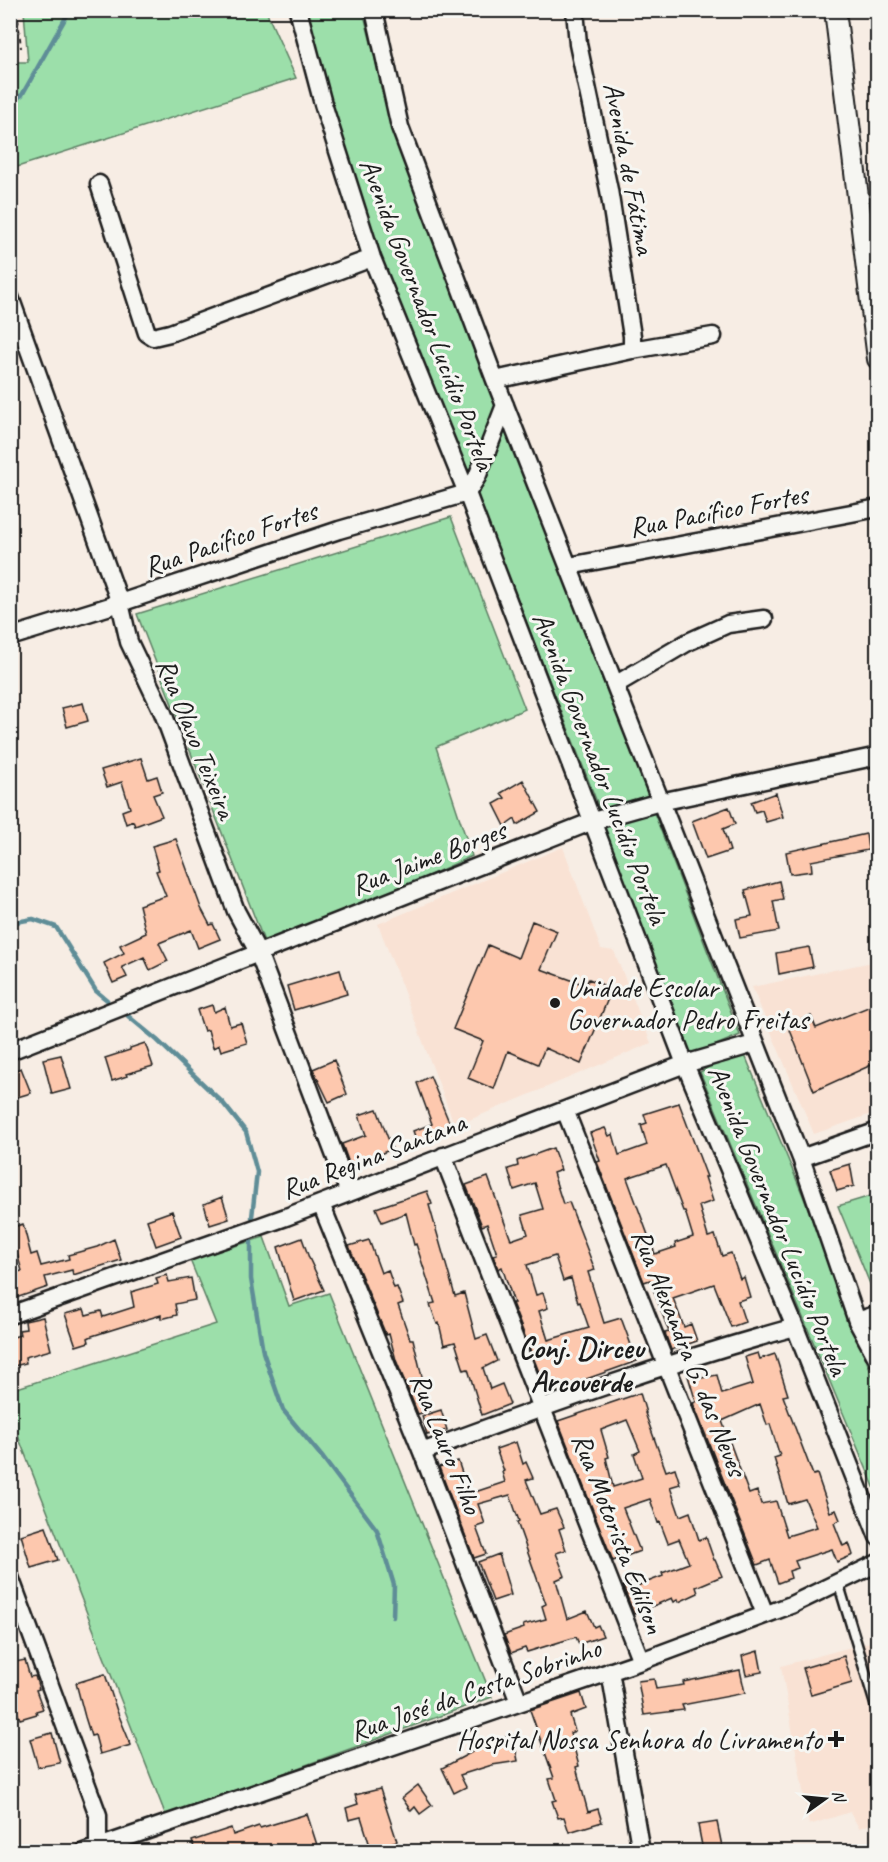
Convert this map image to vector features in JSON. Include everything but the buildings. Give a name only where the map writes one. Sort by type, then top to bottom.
[{"type":"street","name":"Avenida Governador Lucídio Portela","points":[[298,10],[323,104],[372,258],[467,493],[685,1064],[795,1327],[878,1537]]},
{"type":"street","name":"Avenida Governador Lucídio Portela","points":[[374,10],[400,127],[495,380],[754,1044],[801,1158],[857,1322],[878,1360]]},
{"type":"street","name":"Avenida de Fátima","points":[[575,10],[578,44],[609,190],[632,343]]},
{"type":"street","points":[[835,10],[878,359]]},
{"type":"street","points":[[99,184],[147,333],[153,337],[170,333],[372,258]]},
{"type":"street","name":"Rua Olavo Teixeira","points":[[10,297],[120,603],[129,642],[163,713],[236,912],[258,952],[349,1193]]},
{"type":"street","points":[[495,380],[632,343],[713,336]]},
{"type":"street","points":[[467,493],[477,477],[505,405]]},
{"type":"street","name":"Rua Pacífico Fortes","points":[[10,637],[339,530],[467,493]]},
{"type":"street","name":"Rua Pacífico Fortes","points":[[569,566],[878,508]]},
{"type":"street","points":[[615,685],[688,642],[728,624],[764,619]]},
{"type":"street","name":"Rua Jaime Borges","points":[[10,1051],[593,821],[660,802],[878,756]]},
{"type":"street","name":"Rua Regina Santana","points":[[10,1315],[321,1204],[685,1064],[754,1044]]},
{"type":"street","name":"Rua Alexandra G. das Neves","points":[[565,1110],[765,1614]]},
{"type":"street","points":[[801,1158],[878,1131]]},
{"type":"street","name":"Rua Motorista Edilson","points":[[443,1156],[641,1661]]},
{"type":"street","name":"Rua Lauro Filho","points":[[321,1204],[422,1452],[519,1702]]},
{"type":"street","points":[[857,1322],[878,1314]]},
{"type":"street","points":[[422,1452],[665,1365],[795,1327]]},
{"type":"street","name":"Rua José da Costa Sobrinho","points":[[90,1850],[641,1661],[791,1605],[878,1563]]},
{"type":"street","points":[[10,1577],[98,1815],[124,1838]]},
{"type":"street","points":[[610,1671],[641,1851]]},
{"type":"street","points":[[90,1850],[98,1815]]},
{"type":"lane","points":[[838,1582],[878,1714]]},
{"type":"path","points":[[17,10],[21,48]]},
{"type":"shaded area","points":[[563,847],[601,949],[614,951],[651,1043],[455,1126],[378,924]]},
{"type":"shaded area","points":[[877,961],[877,1112],[814,1134],[752,987]]},
{"type":"shaded area","name":"Hospital Nossa Senhora do Livramento","points":[[877,1640],[877,1822],[859,1828],[850,1812],[809,1825],[781,1666]]},
{"type":"green space","points":[[24,11],[266,11],[296,78],[11,169],[11,62],[28,62]]},
{"type":"green space","points":[[305,11],[363,11],[382,86],[413,185],[497,402],[469,474],[380,256],[324,85]]},
{"type":"green space","points":[[506,425],[649,795],[600,810],[477,496]]},
{"type":"green space","points":[[451,517],[525,709],[436,747],[472,856],[267,949],[137,614]]},
{"type":"green space","points":[[651,805],[740,1035],[690,1056],[603,826]]},
{"type":"green space","points":[[742,1048],[802,1193],[872,1375],[877,1382],[877,1494],[700,1072]]},
{"type":"green space","points":[[877,1194],[878,1295],[875,1296],[838,1206]]},
{"type":"green space","points":[[264,1237],[289,1306],[329,1293],[492,1697],[166,1816],[11,1418],[11,1390],[216,1324],[190,1260]]},
{"type":"waterway","points":[[10,102],[22,95],[70,10]]},
{"type":"waterway","points":[[10,923],[33,919],[56,927],[96,991],[107,1000]]},
{"type":"waterway","points":[[128,1016],[157,1040],[223,1103],[246,1132],[257,1172],[252,1217]]},
{"type":"waterway","points":[[251,1242],[251,1279],[263,1352],[283,1410],[323,1458],[377,1530],[394,1585],[393,1617]]},
{"type":"place","name":"Unidade Escolar Governador Pedro Freitas","points":[[555,1003]]},
{"type":"place","name":"Hospital Nossa Senhora do Livramento","points":[[836,1739]]},
{"type":"district","name":"Conj. Dirceu Arcoverde","points":[[581,1365]]}]
